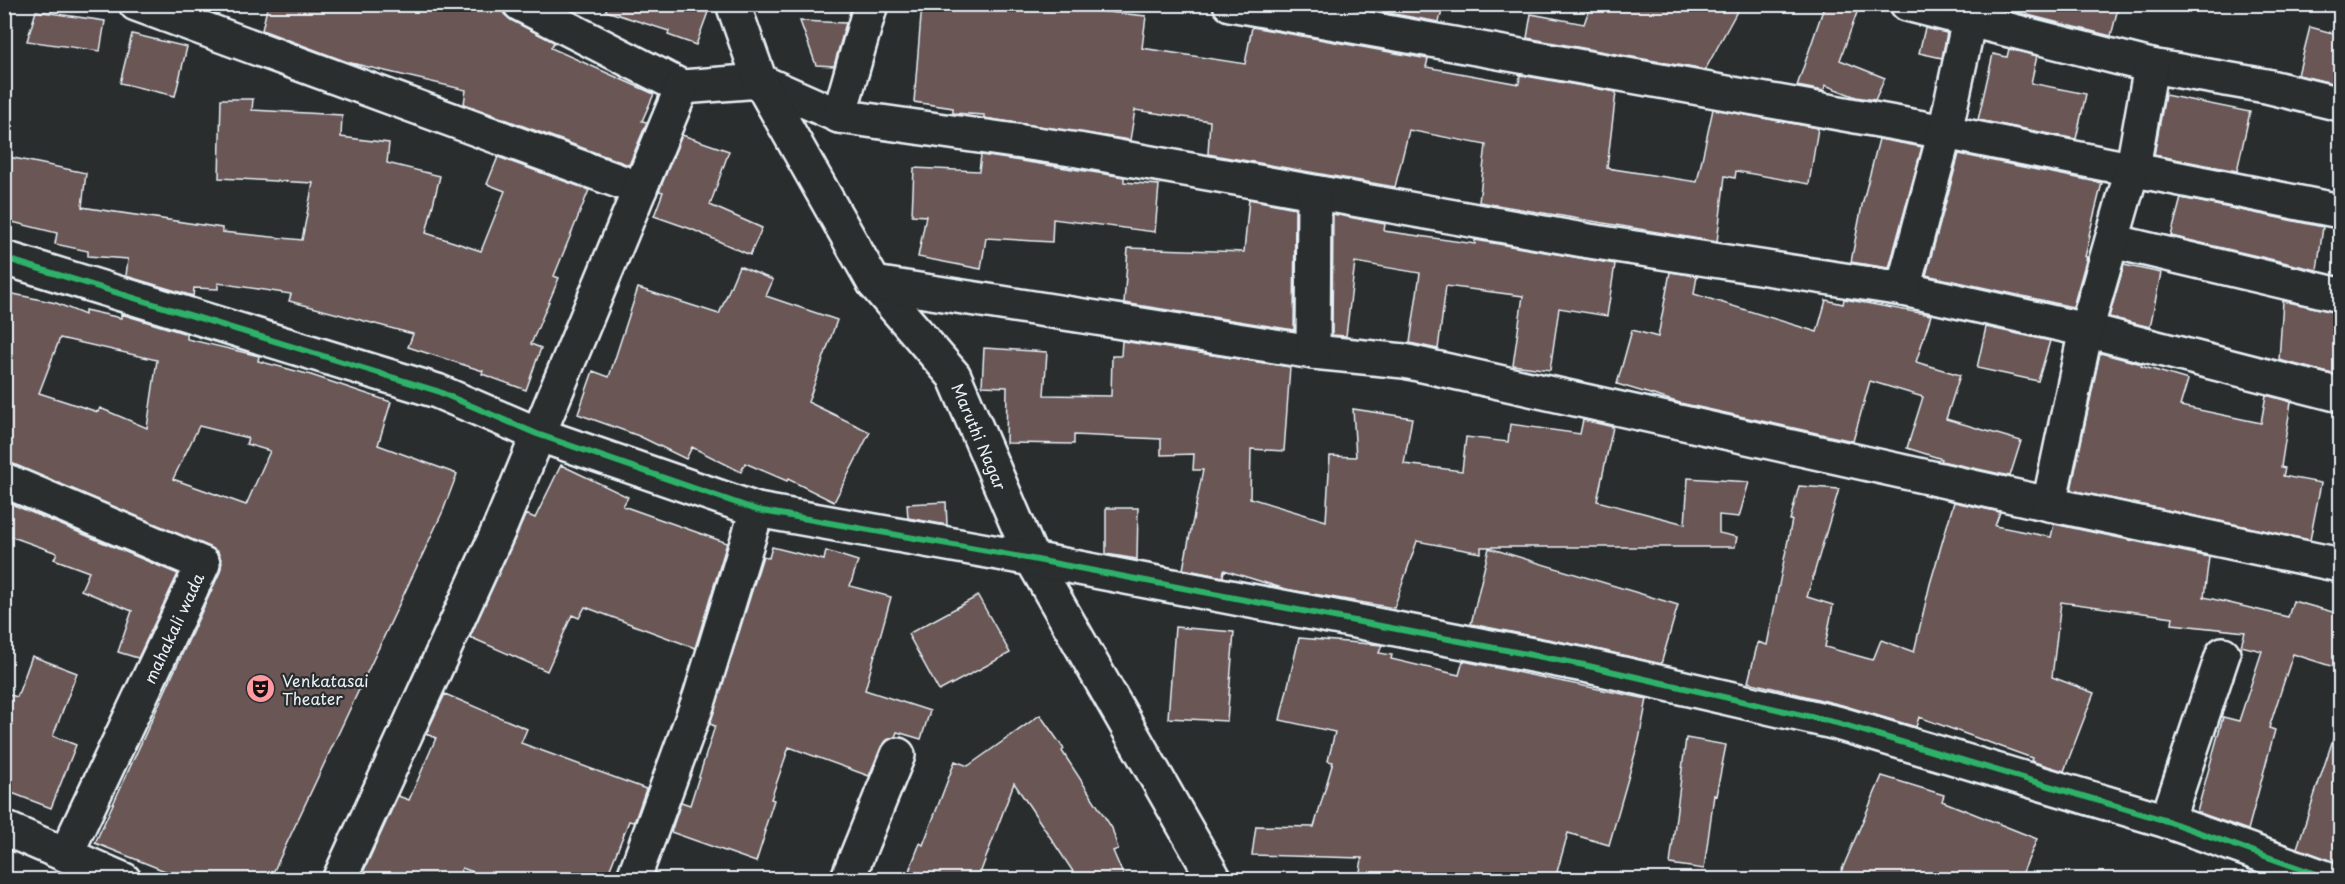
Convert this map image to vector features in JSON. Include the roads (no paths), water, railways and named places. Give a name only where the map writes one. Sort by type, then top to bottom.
[{"type":"street","points":[[136,4],[640,189]]},
{"type":"street","points":[[520,4],[682,87],[760,81],[839,116],[1078,150],[1314,194],[1589,241],[1903,290],[2086,330],[2340,395]]},
{"type":"street","name":"Maruthi Nagar","points":[[733,4],[760,81],[874,284],[954,376],[1032,559],[1215,879]]},
{"type":"street","points":[[839,116],[871,4]]},
{"type":"street","points":[[1230,4],[2133,167],[2340,211]]},
{"type":"street","points":[[1907,4],[2151,66],[2266,86],[2340,104]]},
{"type":"street","points":[[1903,290],[1945,132],[1969,20]]},
{"type":"street","points":[[2049,504],[2086,330],[2133,167],[2151,66]]},
{"type":"street","points":[[339,879],[501,525],[682,87]]},
{"type":"street","points":[[1313,352],[1314,194]]},
{"type":"street","points":[[2112,241],[2340,295]]},
{"type":"street","points":[[4,258],[437,391],[537,434],[757,510],[1032,559],[1584,665],[1837,723],[2167,821],[2332,879]]},
{"type":"street","points":[[874,284],[1313,352],[1404,361],[2049,504],[2340,565]]},
{"type":"street","name":"mahakali wada","points":[[4,480],[203,564],[66,854]]},
{"type":"street","points":[[633,879],[700,698],[757,510]]},
{"type":"street","points":[[2167,821],[2223,654]]},
{"type":"street","points":[[847,879],[898,755]]},
{"type":"street","points":[[4,828],[124,879]]},
{"type":"place","name":"Venkatasai Theater","points":[[261,689]]}]
